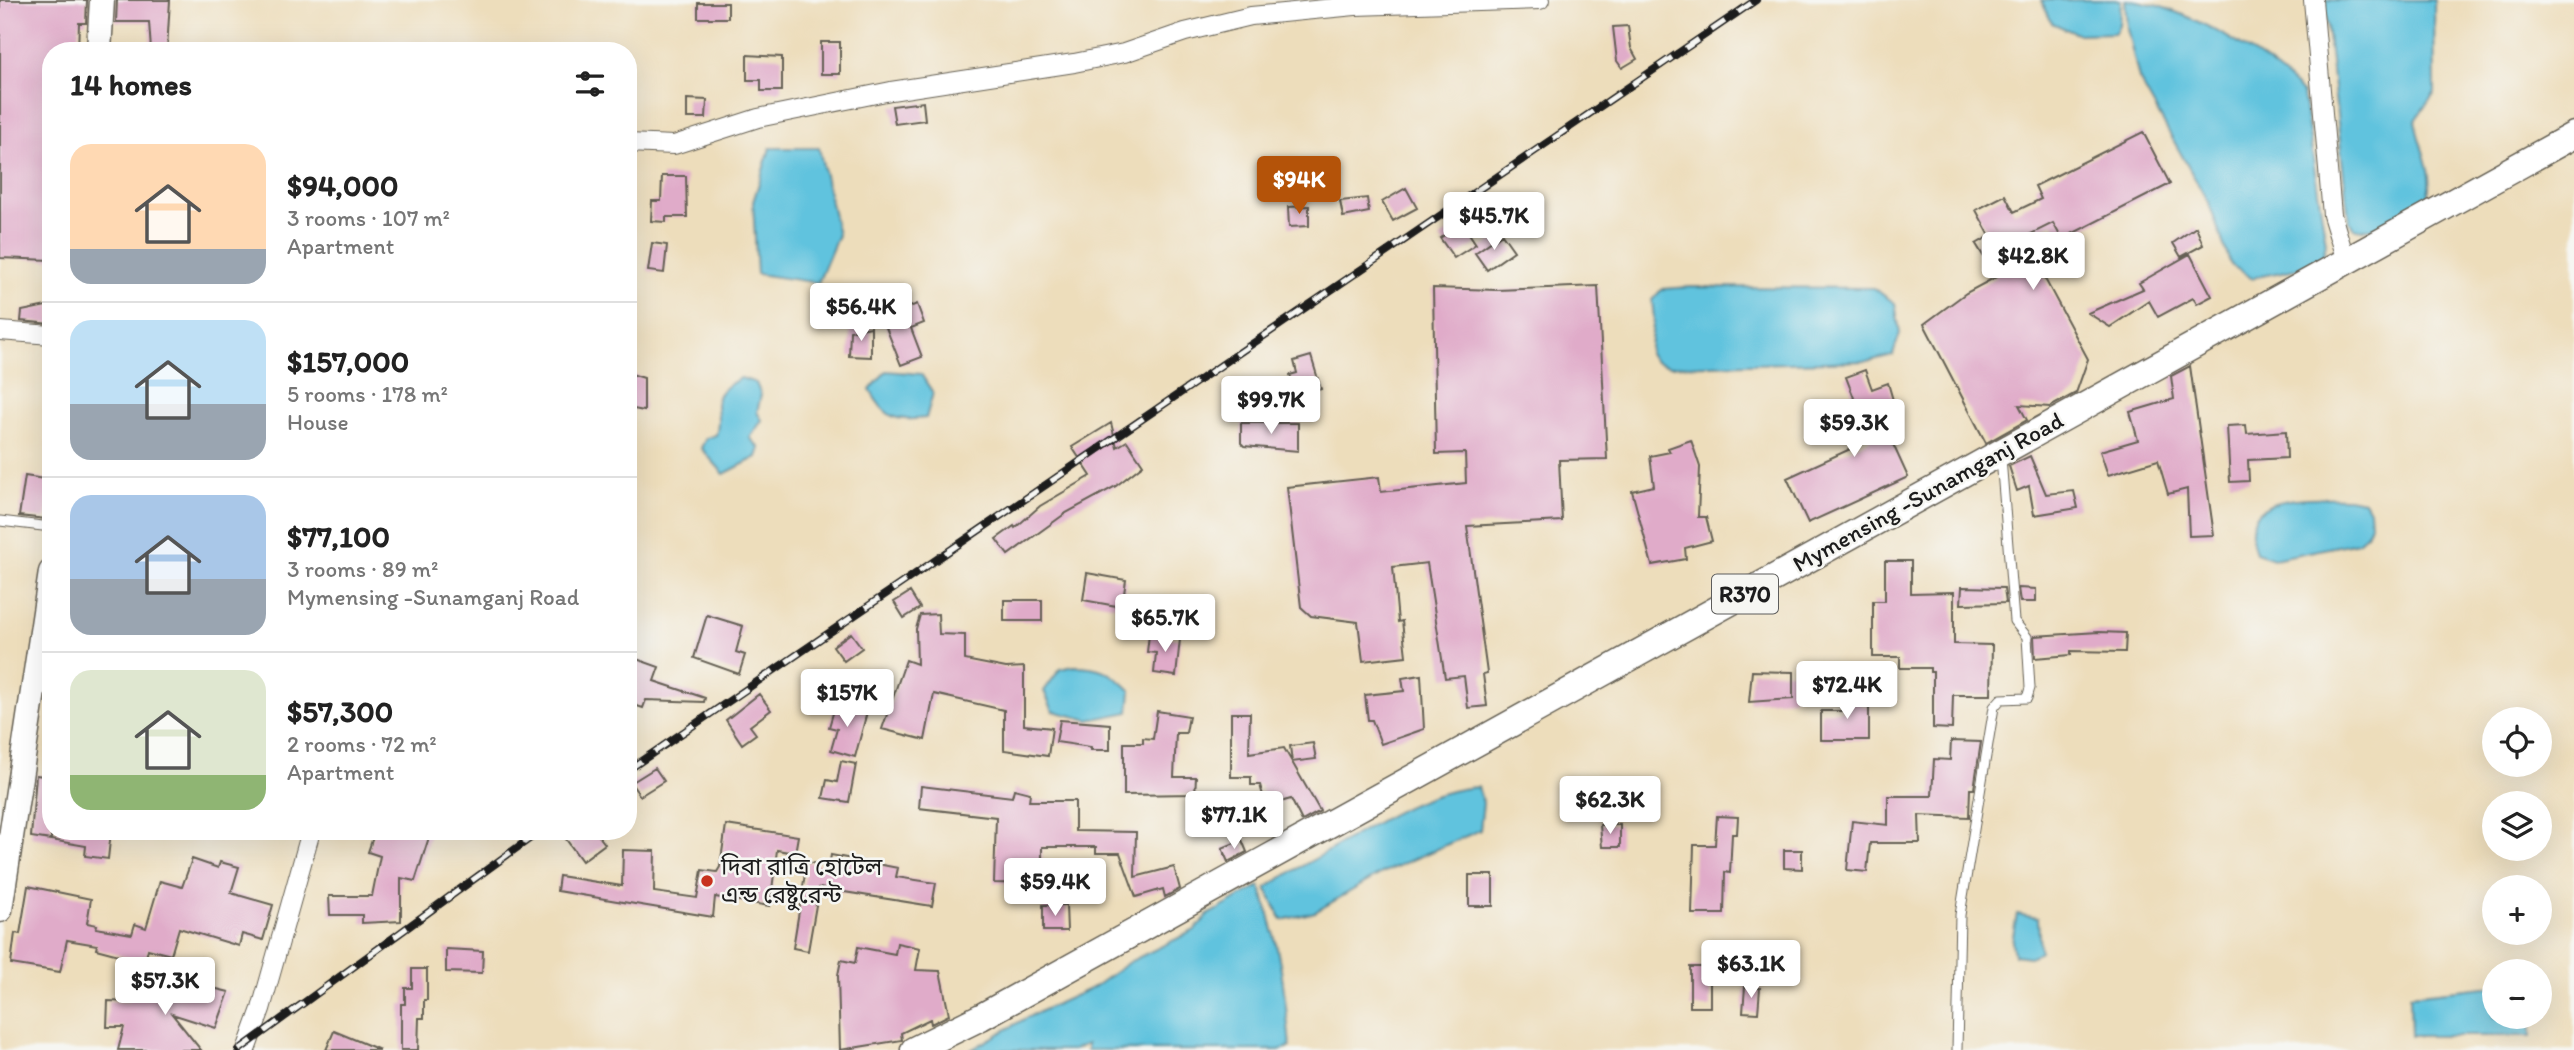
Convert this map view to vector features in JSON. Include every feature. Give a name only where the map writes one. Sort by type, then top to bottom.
[{"type":"main road","points":[[100,42],[102,0]]},
{"type":"main road","name":"Mymensing -Sunamganj Road","points":[[914,1050],[993,1010],[2574,135]]},
{"type":"main road","points":[[0,909],[42,631]]},
{"type":"street","points":[[637,143],[674,145],[771,115],[891,91],[1124,53],[1185,32],[1251,16],[1356,6],[1540,0]]},
{"type":"street","points":[[2313,0],[2319,100],[2332,215],[2346,261]]},
{"type":"street","points":[[0,331],[42,334]]},
{"type":"street","points":[[246,1050],[261,1009],[308,840]]},
{"type":"lane","points":[[1957,1050],[1961,915],[1994,707],[2001,699],[2027,698],[2030,688],[2027,637],[2014,621],[2000,453]]},
{"type":"lane","points":[[0,521],[42,526]]},
{"type":"water","points":[[2041,0],[2121,0],[2119,25],[2115,33],[2077,34],[2052,23]]},
{"type":"water","points":[[2125,0],[2169,9],[2220,33],[2269,64],[2303,94],[2326,243],[2323,256],[2296,269],[2252,278],[2231,265],[2209,204],[2139,79],[2127,28]]},
{"type":"water","points":[[2324,0],[2434,0],[2435,93],[2415,120],[2429,174],[2428,195],[2423,205],[2391,223],[2374,228],[2356,229],[2349,221]]},
{"type":"water","points":[[770,148],[819,148],[838,235],[818,283],[757,274],[753,202]]},
{"type":"water","points":[[1873,288],[1895,303],[1900,333],[1893,355],[1869,361],[1669,366],[1655,361],[1649,354],[1654,319],[1652,300],[1662,289]]},
{"type":"water","points":[[886,371],[921,374],[933,393],[926,418],[899,418],[881,407],[870,390]]},
{"type":"water","points":[[741,378],[756,383],[761,395],[757,412],[762,420],[750,438],[760,448],[757,457],[724,474],[701,448],[706,438],[716,435],[717,403],[721,391]]},
{"type":"water","points":[[2348,498],[2364,501],[2369,510],[2370,524],[2366,535],[2358,542],[2274,559],[2256,553],[2252,533],[2255,518],[2265,508],[2296,499]]},
{"type":"water","points":[[1074,666],[1106,671],[1118,679],[1131,691],[1129,712],[1089,720],[1053,711],[1044,691],[1060,669]]},
{"type":"water","points":[[1478,787],[1483,803],[1480,830],[1382,873],[1315,912],[1282,920],[1266,888],[1399,810],[1437,795]]},
{"type":"water","points":[[1260,886],[1280,965],[1290,1047],[1279,1050],[1087,1050],[1087,1044],[1073,1050],[971,1050],[1028,1017],[1094,987],[1129,962],[1195,930],[1208,915]]},
{"type":"water","points":[[2017,914],[2038,918],[2040,951],[2030,957],[2014,955],[2012,942]]},
{"type":"water","points":[[2482,987],[2482,1029],[2531,1029],[2531,1036],[2411,1036],[2410,995]]},
{"type":"building","points":[[0,0],[87,0],[86,23],[79,23],[78,42],[42,42],[42,260],[0,258]]},
{"type":"building","points":[[117,0],[170,0],[167,42],[150,42],[149,22],[116,22]]},
{"type":"building","points":[[698,3],[728,3],[728,18],[698,18]]},
{"type":"building","points":[[1628,26],[1631,48],[1637,59],[1622,68],[1617,61],[1613,27]]},
{"type":"building","points":[[821,42],[840,42],[840,74],[821,74]]},
{"type":"building","points":[[747,55],[782,57],[782,91],[761,91],[761,80],[747,80]]},
{"type":"building","points":[[687,99],[707,100],[706,118],[687,118]]},
{"type":"building","points":[[923,102],[925,120],[895,124],[892,106]]},
{"type":"building","points":[[2143,132],[2170,184],[2062,239],[2053,223],[2023,238],[2088,359],[2076,393],[2050,407],[2019,405],[2027,420],[1986,443],[1924,324],[1966,293],[1996,277],[1976,244],[1990,236],[1976,210],[2005,195],[2014,212],[2041,199],[2035,186]]},
{"type":"building","points":[[662,176],[686,176],[687,217],[666,217],[666,222],[651,221],[652,201],[661,201]]},
{"type":"building","points":[[1406,188],[1417,208],[1393,221],[1382,202]]},
{"type":"building","points":[[1367,198],[1369,212],[1343,217],[1340,201]]},
{"type":"building","points":[[1309,206],[1309,226],[1289,227],[1288,207]]},
{"type":"building","points":[[1462,223],[1476,244],[1454,258],[1440,238]]},
{"type":"building","points":[[2196,227],[2203,245],[2181,257],[2173,243]]},
{"type":"building","points":[[1502,234],[1514,251],[1487,270],[1475,253]]},
{"type":"building","points":[[652,243],[667,245],[664,273],[648,271]]},
{"type":"building","points":[[2190,254],[2212,296],[2197,304],[2193,298],[2158,317],[2149,301],[2110,327],[2088,313],[2143,289],[2139,283]]},
{"type":"building","points":[[1598,286],[1607,459],[1559,460],[1562,521],[1467,526],[1487,673],[1483,674],[1487,706],[1468,708],[1464,676],[1445,678],[1427,563],[1393,567],[1398,622],[1402,621],[1406,656],[1363,661],[1358,622],[1311,616],[1301,607],[1287,487],[1379,477],[1381,492],[1466,483],[1465,453],[1436,454],[1433,288],[1497,290]]},
{"type":"building","points":[[917,304],[924,323],[911,328],[922,357],[901,365],[885,325],[895,323],[892,314]]},
{"type":"building","points":[[42,307],[42,323],[21,321],[22,311]]},
{"type":"building","points":[[871,327],[871,357],[849,356],[850,331]]},
{"type":"building","points":[[1311,356],[1321,389],[1297,396],[1290,375],[1297,373],[1294,361]]},
{"type":"building","points":[[2190,366],[2214,535],[2189,536],[2187,489],[2168,494],[2158,460],[2108,475],[2100,451],[2138,440],[2130,412],[2174,399],[2171,376]]},
{"type":"building","points":[[1865,370],[1872,389],[1888,383],[1897,414],[1881,418],[1908,477],[1808,523],[1787,478],[1870,440],[1846,377]]},
{"type":"building","points":[[637,376],[644,378],[644,411],[637,410]]},
{"type":"building","points":[[1111,423],[1117,447],[1127,441],[1143,465],[1116,486],[1066,513],[1008,555],[996,539],[1014,526],[1015,528],[1040,506],[1091,476],[1072,447]]},
{"type":"building","points":[[1241,423],[1298,423],[1298,451],[1244,446],[1241,443]]},
{"type":"building","points":[[2246,425],[2247,434],[2286,431],[2287,458],[2248,460],[2249,481],[2230,482],[2227,426]]},
{"type":"building","points":[[1691,440],[1700,467],[1698,517],[1706,517],[1712,541],[1685,548],[1686,559],[1652,565],[1632,491],[1654,486],[1650,456],[1670,452],[1668,448]]},
{"type":"building","points":[[2030,456],[2046,494],[2074,491],[2078,508],[2034,515],[2029,486],[2017,491],[2009,466]]},
{"type":"building","points":[[25,476],[42,479],[42,519],[19,516]]},
{"type":"building","points":[[1885,561],[1911,561],[1911,593],[1954,592],[1954,644],[1992,645],[1991,695],[1953,695],[1952,729],[1933,728],[1933,672],[1930,672],[1930,668],[1900,668],[1900,657],[1873,657],[1873,601],[1885,601]]},
{"type":"building","points":[[1087,573],[1126,580],[1122,607],[1083,600]]},
{"type":"building","points":[[1962,587],[2004,588],[2006,603],[1961,604]]},
{"type":"building","points":[[2018,588],[2036,589],[2036,602],[2020,602]]},
{"type":"building","points":[[910,592],[920,608],[904,618],[894,602]]},
{"type":"building","points":[[1004,600],[1042,600],[1042,621],[1004,621]]},
{"type":"building","points":[[938,614],[939,634],[965,635],[965,660],[1006,668],[1024,667],[1024,725],[1052,728],[1048,756],[1004,750],[1004,710],[934,694],[925,740],[882,729],[906,660],[917,664],[916,629],[920,615]]},
{"type":"building","points":[[707,615],[743,626],[736,652],[745,655],[739,674],[694,658]]},
{"type":"building","points":[[851,633],[862,648],[844,661],[833,646]]},
{"type":"building","points":[[2126,633],[2125,652],[2071,651],[2071,655],[2035,658],[2034,636]]},
{"type":"building","points":[[1149,635],[1180,639],[1176,676],[1154,673],[1156,653],[1147,652]]},
{"type":"building","points":[[637,659],[659,667],[654,681],[705,698],[704,702],[646,700],[643,708],[637,706]]},
{"type":"building","points":[[1752,671],[1793,672],[1793,699],[1749,702]]},
{"type":"building","points":[[1421,675],[1424,729],[1381,744],[1372,720],[1368,720],[1365,695],[1404,691],[1402,678]]},
{"type":"building","points":[[1842,693],[1861,693],[1861,706],[1869,706],[1869,740],[1821,740],[1821,711],[1842,711]]},
{"type":"building","points":[[759,694],[771,710],[750,726],[756,734],[742,744],[726,720]]},
{"type":"building","points":[[836,703],[867,712],[855,757],[831,750],[837,729],[829,727]]},
{"type":"building","points":[[1157,711],[1189,716],[1186,733],[1176,733],[1174,777],[1196,777],[1195,794],[1124,795],[1124,743],[1143,743],[1143,738],[1153,739]]},
{"type":"building","points":[[1231,713],[1250,713],[1249,753],[1284,748],[1320,811],[1302,821],[1291,799],[1266,806],[1260,785],[1251,785],[1251,777],[1231,777]]},
{"type":"building","points":[[1060,720],[1110,724],[1110,750],[1091,750],[1091,747],[1056,742]]},
{"type":"building","points":[[1951,741],[1981,742],[1974,789],[1970,789],[1969,817],[1919,815],[1920,843],[1870,843],[1867,872],[1847,870],[1852,821],[1888,825],[1888,796],[1932,796],[1934,759],[1950,760]]},
{"type":"building","points":[[1313,743],[1316,759],[1292,762],[1290,746]]},
{"type":"building","points":[[841,761],[856,764],[849,802],[823,798],[827,780],[837,782]]},
{"type":"building","points":[[655,768],[664,781],[640,796],[637,792],[637,779]]},
{"type":"building","points":[[36,775],[42,776],[42,839],[31,837]]},
{"type":"building","points":[[921,786],[1012,797],[1014,789],[1030,793],[1029,801],[1075,801],[1075,831],[1136,832],[1135,877],[1174,867],[1180,889],[1165,897],[1163,889],[1136,897],[1120,853],[1096,853],[1096,847],[1042,847],[1042,884],[994,883],[996,817],[919,808]]},
{"type":"building","points":[[1717,816],[1738,817],[1737,834],[1732,834],[1730,873],[1725,872],[1724,914],[1692,914],[1694,845],[1715,845]]},
{"type":"building","points":[[726,825],[798,836],[795,853],[777,850],[770,906],[715,897],[713,917],[557,891],[559,876],[622,886],[623,850],[655,851],[654,892],[697,898],[702,870],[717,872],[720,867]]},
{"type":"building","points":[[1600,825],[1620,825],[1620,847],[1602,847]]},
{"type":"building","points":[[51,840],[110,840],[108,859],[85,856],[86,846]]},
{"type":"building","points":[[372,840],[428,840],[415,881],[401,878],[401,921],[362,923],[362,915],[330,915],[329,896],[372,896],[380,856],[368,852]]},
{"type":"building","points":[[567,840],[602,840],[605,844],[582,861]]},
{"type":"building","points":[[1242,840],[1247,852],[1228,862],[1222,848]]},
{"type":"building","points":[[1784,850],[1802,850],[1802,869],[1784,868]]},
{"type":"building","points":[[831,855],[898,868],[896,877],[936,883],[932,906],[819,888],[808,951],[793,948],[807,862],[829,866]]},
{"type":"building","points":[[192,859],[218,868],[220,862],[239,867],[231,893],[273,905],[263,940],[242,934],[239,946],[179,928],[171,955],[148,949],[145,962],[96,949],[97,945],[67,940],[60,972],[11,964],[15,933],[20,934],[28,886],[91,899],[87,923],[97,925],[96,928],[132,934],[135,924],[146,928],[160,881],[182,887]]},
{"type":"building","points":[[1469,875],[1493,875],[1493,906],[1469,906]]},
{"type":"building","points":[[1043,905],[1066,905],[1067,931],[1043,931]]},
{"type":"building","points":[[897,943],[920,948],[916,970],[940,971],[949,1015],[931,1024],[930,1019],[901,1033],[902,1040],[840,1050],[838,975],[841,960],[855,963],[858,947],[895,954]]},
{"type":"building","points":[[446,949],[483,951],[482,973],[446,972]]},
{"type":"building","points":[[1690,967],[1710,967],[1710,1007],[1690,1007]]},
{"type":"building","points":[[412,969],[427,969],[427,1000],[424,1000],[424,1018],[419,1018],[418,1050],[401,1050],[401,1004],[405,1004],[405,988],[412,988]]},
{"type":"building","points":[[184,981],[229,992],[216,1028],[172,1014],[201,1050],[118,1050],[124,1027],[107,1027],[108,1001],[134,1002],[127,1000],[130,990],[160,996],[161,988],[181,991]]},
{"type":"building","points":[[1745,987],[1760,988],[1758,1013],[1743,1012]]},
{"type":"building","points":[[334,1031],[380,1050],[326,1050]]},
{"type":"railway","points":[[637,764],[1756,0]]},
{"type":"railway","points":[[239,1050],[528,840]]},
{"type":"place","name":"দিবা রাত্রি হোটেল এন্ড রেষ্টুরেন্ট","points":[[707,881]]}]
